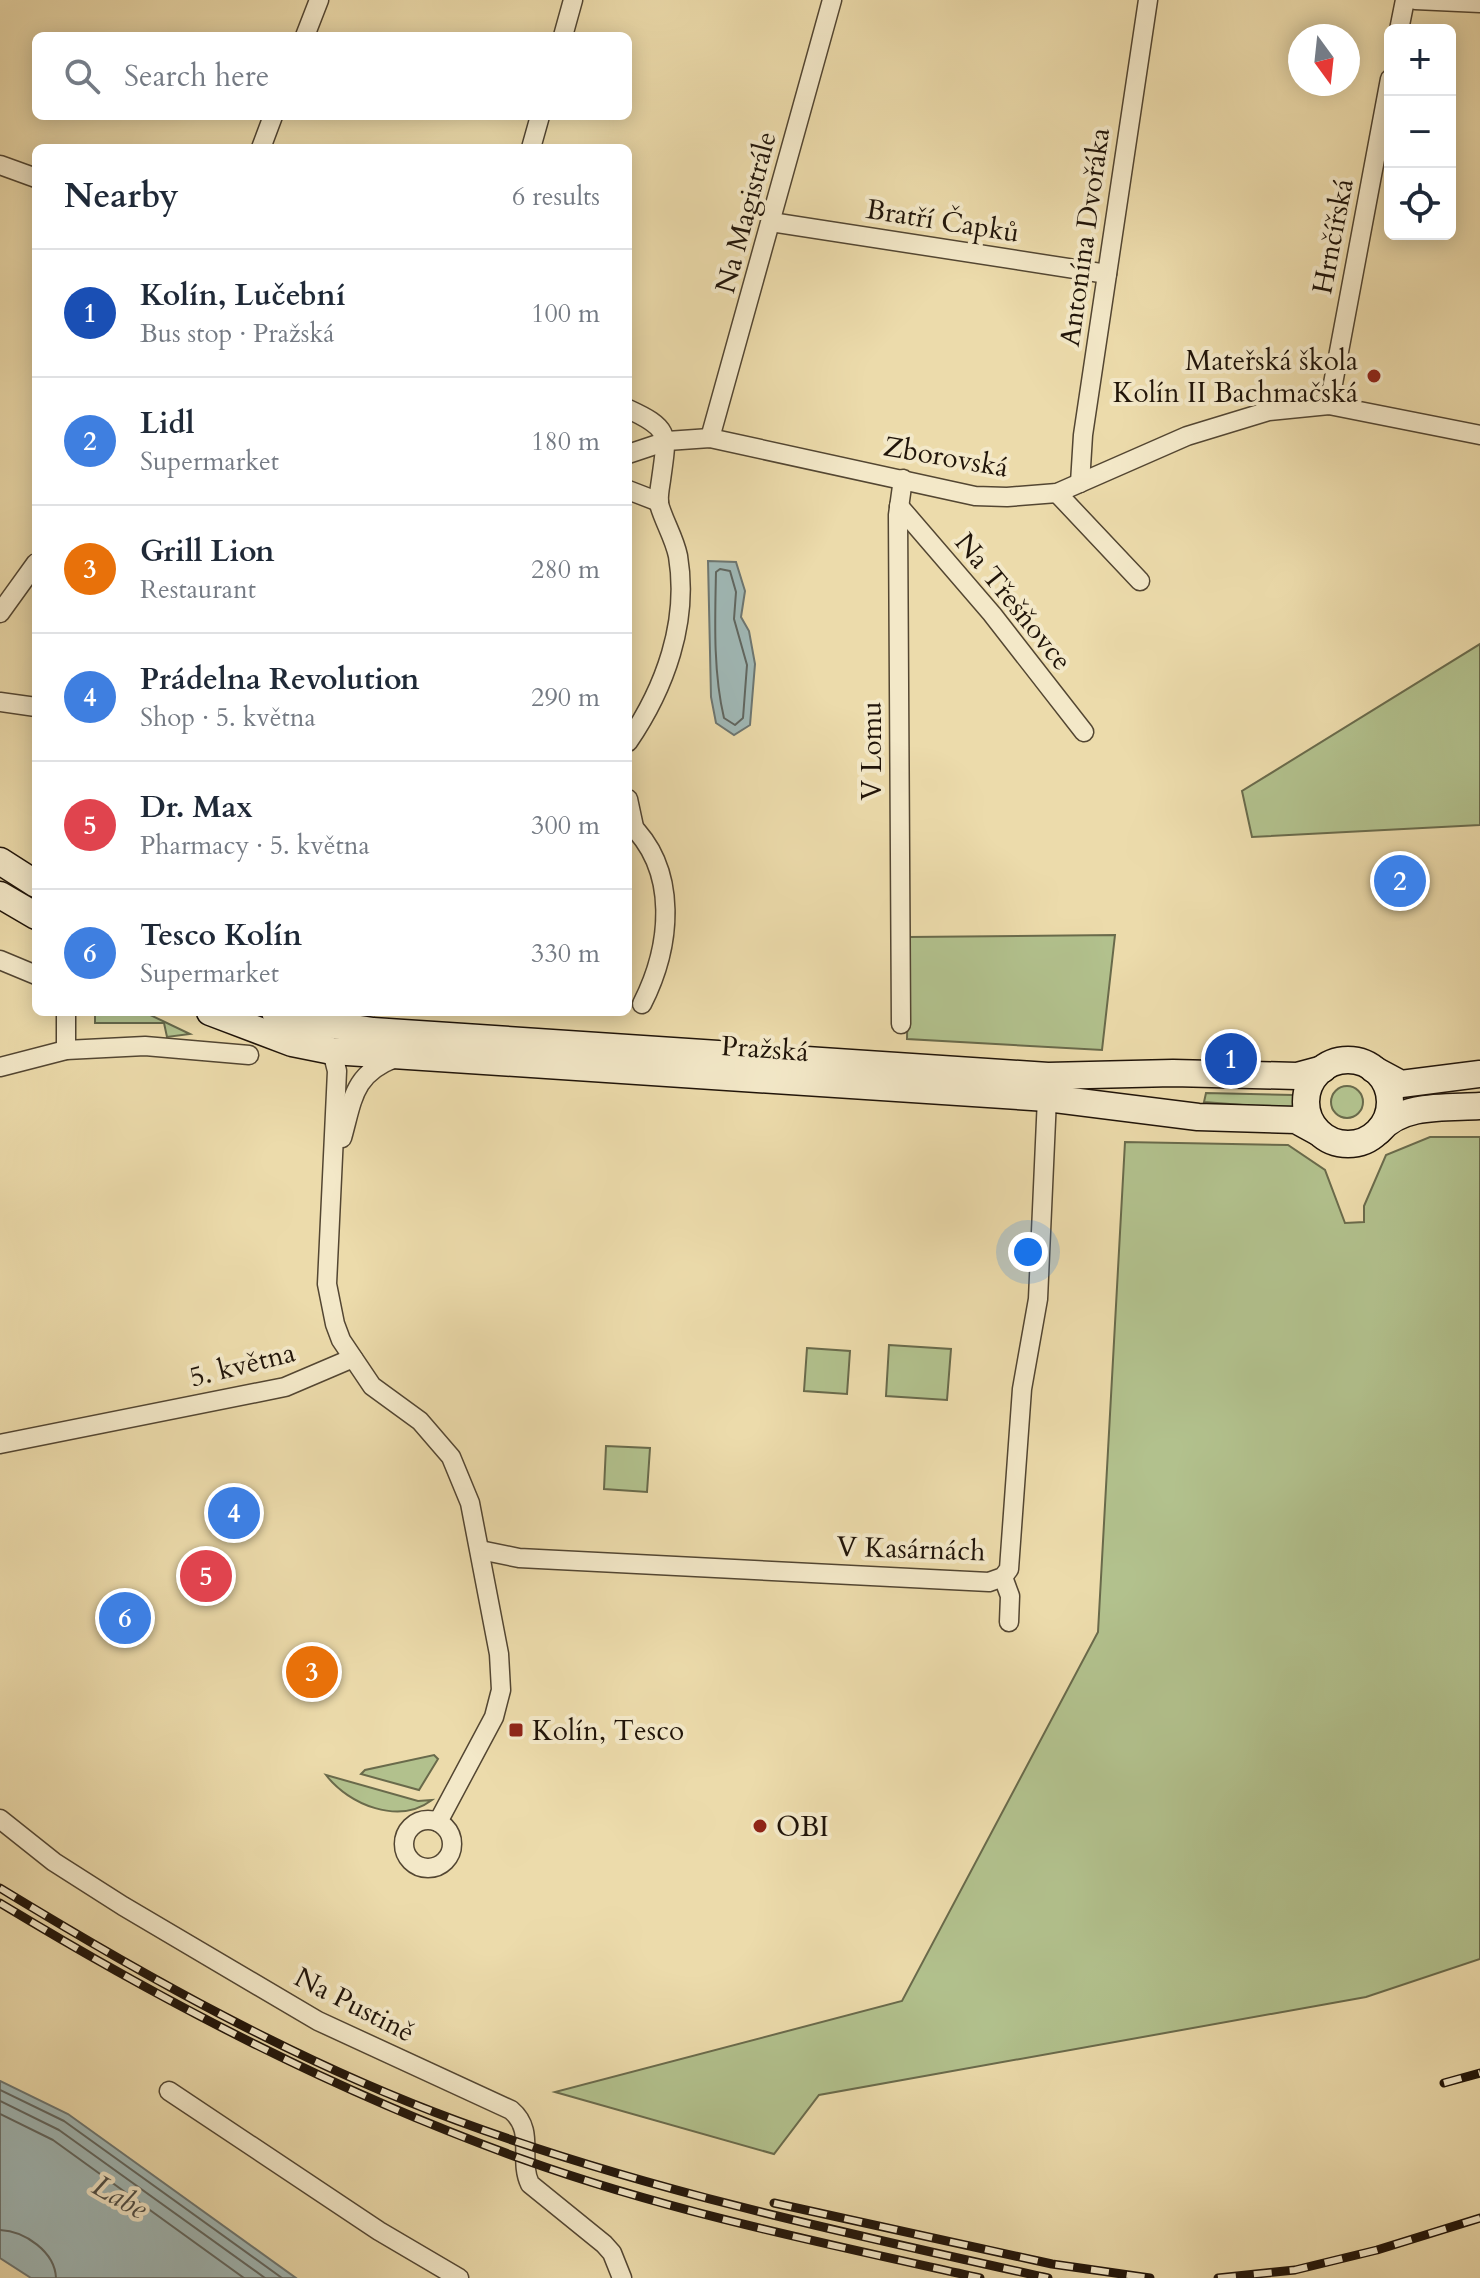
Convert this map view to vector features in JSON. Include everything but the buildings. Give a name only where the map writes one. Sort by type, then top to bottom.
[{"type":"street","points":[[307,32],[319,0]]},
{"type":"street","points":[[564,32],[573,0]]},
{"type":"street","name":"Na Magistrále","points":[[710,438],[832,0]]},
{"type":"street","name":"Antonína Dvořáka","points":[[1080,483],[1083,435],[1148,0]]},
{"type":"street","points":[[1400,24],[1405,0]]},
{"type":"street","points":[[1415,0],[1480,3]]},
{"type":"street","name":"Hrnčířská","points":[[1329,405],[1387,96]]},
{"type":"street","points":[[262,144],[272,120]]},
{"type":"street","points":[[532,144],[539,120]]},
{"type":"street","points":[[0,165],[32,177]]},
{"type":"street","name":"Bratří Čapků","points":[[771,222],[1107,274]]},
{"type":"street","name":"Zborovská","points":[[632,453],[667,441],[710,438],[975,496],[1038,497],[1057,493],[1187,436],[1269,411],[1329,405],[1480,435]]},
{"type":"street","points":[[632,411],[658,423],[667,441],[659,502],[678,555],[681,582],[677,627],[662,682],[632,735]]},
{"type":"street","name":"V Lomu","points":[[901,1024],[899,506],[903,479]]},
{"type":"street","points":[[632,492],[659,502]]},
{"type":"street","points":[[1057,493],[1140,581]]},
{"type":"street","name":"Na Třešňovce","points":[[899,506],[992,614],[1084,732]]},
{"type":"street","points":[[0,613],[32,569]]},
{"type":"street","points":[[0,702],[32,706]]},
{"type":"street","points":[[632,825],[655,858],[665,894],[666,922],[659,969],[642,1004]]},
{"type":"street","points":[[0,861],[32,881]]},
{"type":"street","points":[[0,895],[32,914]]},
{"type":"street","points":[[0,960],[32,973]]},
{"type":"street","points":[[66,1016],[66,1050]]},
{"type":"street","name":"Pražská","points":[[221,1016],[292,1043],[332,1051],[1047,1098],[1184,1116],[1296,1120],[1318,1132]]},
{"type":"street","name":"Pražská","points":[[289,1016],[373,1031],[1048,1076],[1173,1073],[1297,1076],[1323,1069]]},
{"type":"street","points":[[306,1021],[332,1051],[337,1071],[327,1284],[335,1324],[372,1386],[420,1421],[451,1457],[470,1503],[499,1654],[501,1690],[494,1717],[438,1822]]},
{"type":"street","points":[[332,1051],[373,1031]]},
{"type":"street","points":[[0,1067],[66,1050],[145,1046],[249,1055]]},
{"type":"street","points":[[333,1171],[358,1085],[373,1068],[400,1057]]},
{"type":"street","points":[[1480,1074],[1401,1084],[1371,1067],[1344,1061],[1323,1069],[1308,1087],[1305,1103],[1308,1117],[1318,1132],[1335,1143],[1349,1144],[1365,1141],[1389,1120],[1405,1113],[1480,1106]]},
{"type":"street","points":[[1371,1067],[1385,1083],[1389,1095],[1387,1116],[1379,1131]]},
{"type":"street","name":"V Kasárnách","points":[[480,1550],[519,1558],[989,1582],[1003,1577],[1009,1569],[1020,1399],[1038,1299],[1047,1098]]},
{"type":"street","name":"5. května","points":[[0,1444],[285,1387],[353,1358]]},
{"type":"street","points":[[1003,1577],[1010,1596],[1009,1622]]},
{"type":"street","name":"Na Pustině","points":[[0,1819],[54,1862],[123,1906],[318,2021],[511,2110],[525,2128],[526,2173],[530,2184],[604,2244],[622,2278]]},
{"type":"street","points":[[169,2091],[379,2231],[459,2278]]},
{"type":"green space","points":[[1480,644],[1480,825],[1252,837],[1242,791]]},
{"type":"green space","points":[[1115,935],[1102,1050],[907,1039],[909,937]]},
{"type":"green space","points":[[95,1016],[152,1016],[190,1034],[167,1037],[164,1023],[95,1023]]},
{"type":"green space","points":[[1347,1086],[1358,1091],[1363,1102],[1358,1113],[1347,1118],[1336,1113],[1331,1102],[1336,1091]]},
{"type":"green space","points":[[1206,1093],[1293,1095],[1294,1109],[1204,1102]]},
{"type":"green space","points":[[1430,1137],[1480,1137],[1480,1959],[1366,1997],[819,2095],[774,2154],[555,2092],[902,2001],[1098,1632],[1125,1142],[1288,1145],[1325,1170],[1345,1223],[1364,1222],[1364,1206],[1386,1155]]},
{"type":"green space","points":[[889,1345],[951,1349],[947,1400],[886,1396]]},
{"type":"green space","points":[[807,1348],[850,1351],[847,1394],[804,1391]]},
{"type":"green space","points":[[606,1446],[650,1448],[647,1492],[604,1489]]},
{"type":"green space","points":[[434,1755],[438,1759],[419,1790],[361,1774],[365,1770]]},
{"type":"green space","points":[[326,1775],[418,1801],[432,1800],[405,1811],[375,1808],[348,1795]]},
{"type":"water","points":[[708,561],[736,562],[745,591],[741,617],[749,631],[755,664],[750,725],[734,735],[716,723],[711,697]]},
{"type":"water","name":"Labe","points":[[0,2081],[68,2114],[296,2278],[31,2278],[0,2258]]},
{"type":"railway","points":[[0,1888],[223,2016],[339,2072],[458,2121],[676,2190],[1048,2278]]},
{"type":"railway","points":[[0,1903],[126,1976],[255,2044],[320,2076],[454,2133],[578,2178],[692,2211],[980,2278]]},
{"type":"railway","points":[[1444,2083],[1480,2073]]},
{"type":"railway","points":[[774,2203],[1052,2264],[1150,2278]]},
{"type":"railway","points":[[1218,2278],[1295,2270],[1377,2250],[1480,2218]]},
{"type":"place","name":"Mateřská škola Kolín II Bachmačská","points":[[1374,376]]},
{"type":"place","name":"Lidl","points":[[1400,881]]},
{"type":"place","name":"Kolín, Lučební","points":[[1231,1059]]},
{"type":"place","name":"Prádelna Revolution","points":[[234,1513]]},
{"type":"place","name":"Dr. Max","points":[[206,1576]]},
{"type":"place","name":"Tesco Kolín","points":[[125,1618]]},
{"type":"place","name":"Grill Lion","points":[[312,1672]]},
{"type":"place","name":"Kolín, Tesco","points":[[516,1730]]},
{"type":"place","name":"OBI","points":[[760,1826]]}]
